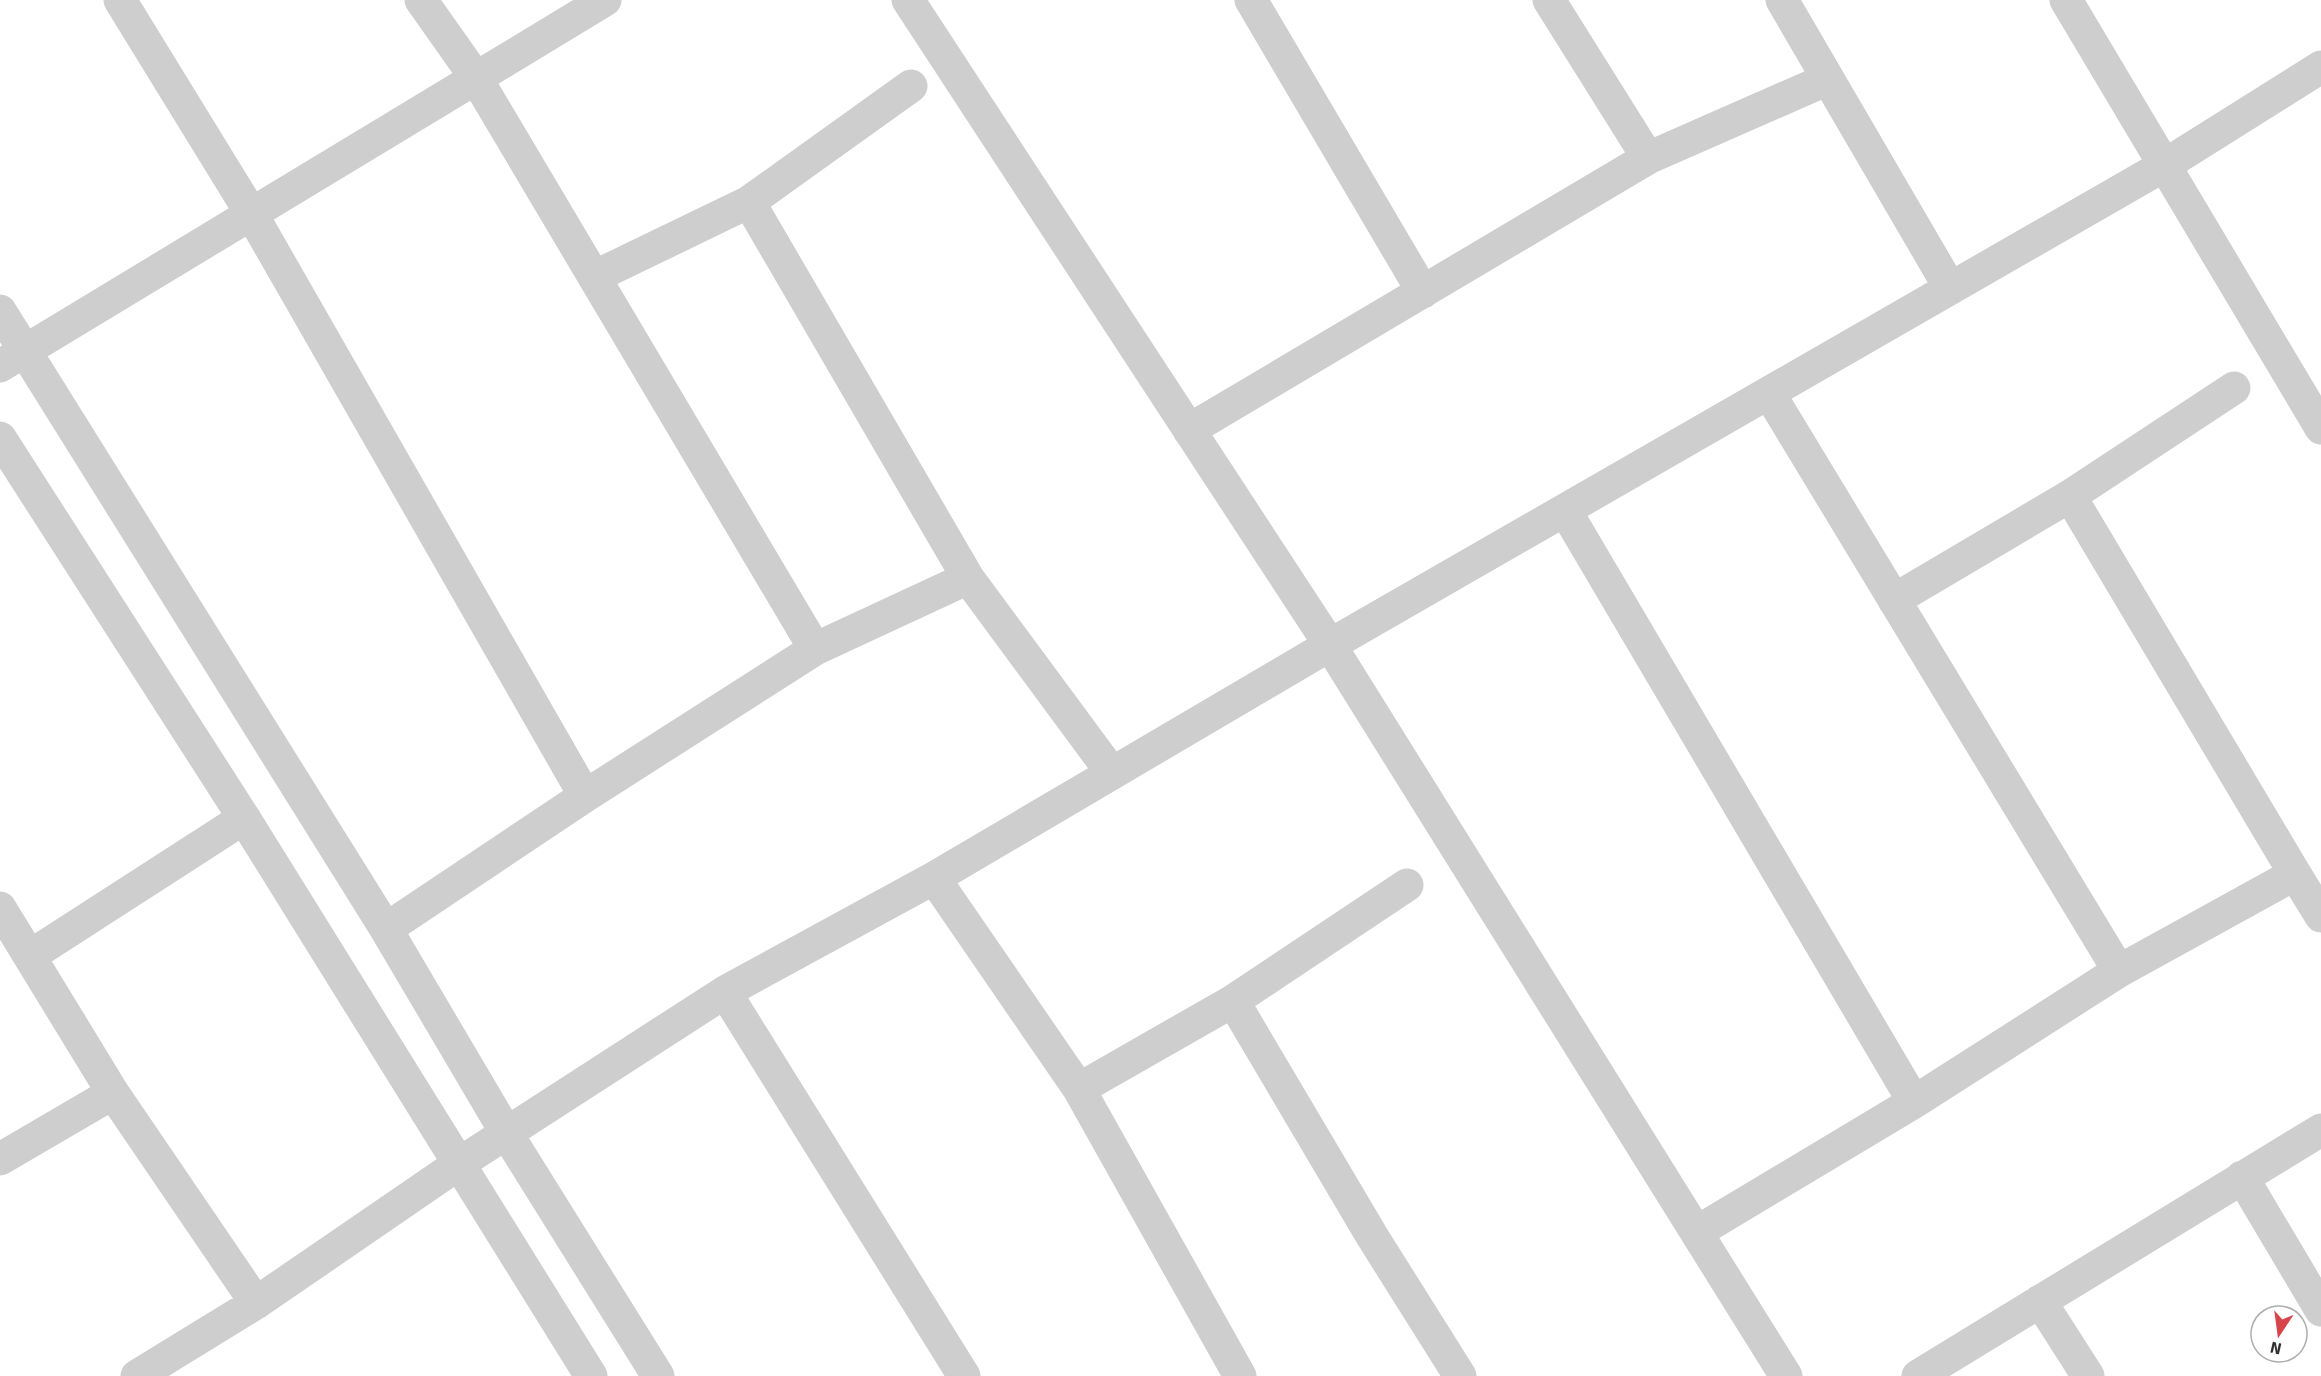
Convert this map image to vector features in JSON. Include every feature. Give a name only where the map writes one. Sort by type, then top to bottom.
[{"type":"street","points":[[120,0],[251,213],[585,796]]},
{"type":"street","points":[[421,0],[476,78],[816,649]]},
{"type":"street","points":[[12,358],[604,0]]},
{"type":"street","points":[[908,0],[1330,645],[1786,1376]]},
{"type":"street","points":[[1251,0],[1423,292]]},
{"type":"street","points":[[1549,0],[1648,158]]},
{"type":"street","points":[[1782,0],[1950,288]]},
{"type":"street","points":[[2066,0],[2321,428]]},
{"type":"street","points":[[137,1376],[256,1303],[460,1163],[725,992],[934,878],[1330,645],[2164,165],[2321,67]]},
{"type":"street","points":[[1189,430],[1648,158],[1828,79]]},
{"type":"street","points":[[594,277],[749,202],[911,86]]},
{"type":"street","points":[[749,202],[968,578],[1112,773]]},
{"type":"street","points":[[0,311],[12,358],[386,929],[507,1134],[658,1376]]},
{"type":"street","points":[[1894,600],[2070,496],[2234,388]]},
{"type":"street","points":[[1768,393],[2119,971]]},
{"type":"street","points":[[0,438],[244,818],[460,1163],[584,1373]]},
{"type":"street","points":[[2070,496],[2321,916]]},
{"type":"street","points":[[1565,510],[1914,1102]]},
{"type":"street","points":[[386,929],[585,796],[816,649],[968,578]]},
{"type":"street","points":[[30,956],[244,818]]},
{"type":"street","points":[[1697,1232],[1914,1102],[2119,971],[2295,874]]},
{"type":"street","points":[[934,878],[1079,1089],[1240,1376]]},
{"type":"street","points":[[1079,1089],[1233,1001],[1407,885]]},
{"type":"street","points":[[0,908],[113,1093],[256,1303]]},
{"type":"street","points":[[725,992],[964,1376]]},
{"type":"street","points":[[1233,1001],[1372,1236],[1460,1376]]},
{"type":"street","points":[[0,1159],[113,1093]]},
{"type":"street","points":[[1918,1376],[2321,1130]]},
{"type":"street","points":[[2241,1177],[2321,1310]]},
{"type":"street","points":[[2040,1301],[2088,1376]]}]
